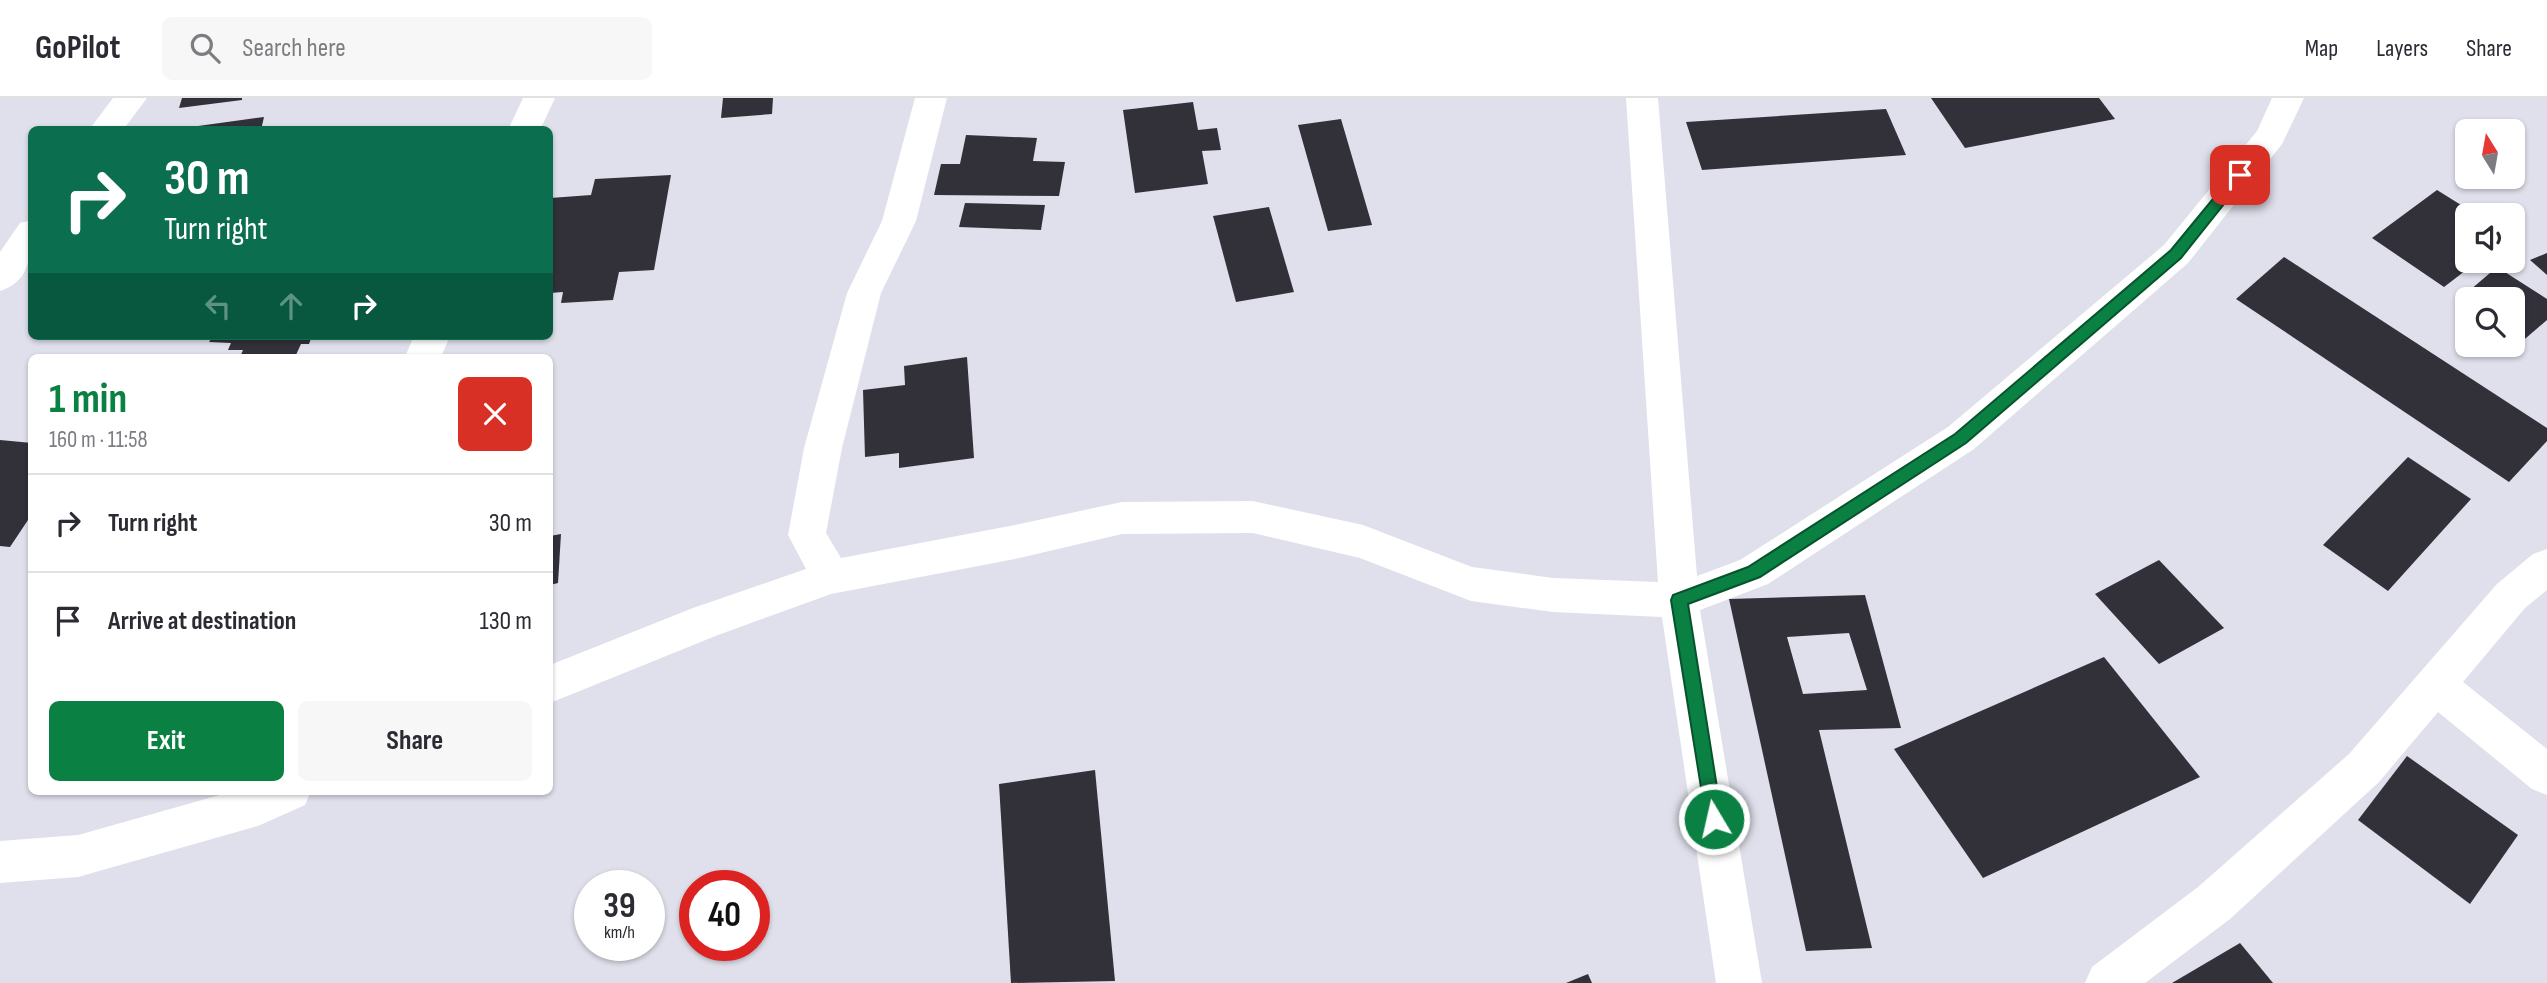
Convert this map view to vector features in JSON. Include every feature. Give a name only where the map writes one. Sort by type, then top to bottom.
[{"type":"street","points":[[108,126],[131,98]]},
{"type":"street","points":[[526,126],[539,98]]},
{"type":"street","points":[[831,577],[807,535],[823,448],[864,293],[899,220],[931,98]]},
{"type":"street","points":[[1642,98],[1679,600],[1740,983]]},
{"type":"street","points":[[553,683],[707,621],[831,577],[1015,542],[1122,518],[1253,516],[1363,542],[1471,584],[1553,595],[1679,600],[1754,572],[1961,438],[2176,254],[2272,136],[2288,98]]},
{"type":"street","points":[[0,278],[28,238]]},
{"type":"street","points":[[2108,983],[2214,903],[2364,768],[2511,596],[2547,566]]},
{"type":"street","points":[[2435,684],[2547,775]]},
{"type":"street","points":[[0,862],[78,856],[257,805],[281,795]]},
{"type":"building","points":[[182,98],[242,98],[242,100],[179,108]]},
{"type":"building","points":[[723,98],[773,98],[772,114],[721,118]]},
{"type":"building","points":[[1931,98],[2099,98],[2115,119],[1965,148]]},
{"type":"building","points":[[1193,102],[1198,130],[1217,128],[1221,150],[1202,151],[1208,184],[1135,193],[1123,110]]},
{"type":"building","points":[[1886,109],[1906,155],[1702,170],[1686,122]]},
{"type":"building","points":[[264,117],[262,126],[198,126]]},
{"type":"building","points":[[1341,119],[1372,225],[1328,231],[1298,125]]},
{"type":"building","points":[[966,135],[1037,138],[1033,161],[1065,162],[1059,196],[934,195],[941,164],[960,164]]},
{"type":"building","points":[[671,175],[654,270],[619,272],[613,300],[561,303],[563,292],[553,293],[553,198],[591,195],[595,179]]},
{"type":"building","points":[[2437,190],[2458,203],[2455,203],[2455,273],[2462,273],[2444,287],[2372,238]]},
{"type":"building","points":[[965,203],[1045,205],[1041,230],[959,227]]},
{"type":"building","points":[[1269,207],[1294,292],[1236,302],[1213,216]]},
{"type":"building","points":[[2547,253],[2547,275],[2530,260]]},
{"type":"building","points":[[2284,257],[2547,428],[2547,441],[2509,482],[2236,299]]},
{"type":"building","points":[[2490,273],[2506,273],[2547,299],[2547,320],[2525,339],[2525,287],[2474,287]]},
{"type":"building","points":[[310,340],[309,344],[301,344],[296,354],[241,354],[243,350],[228,350],[231,343],[209,342]]},
{"type":"building","points":[[967,357],[974,458],[899,468],[899,453],[865,457],[863,390],[905,385],[904,366]]},
{"type":"building","points":[[0,440],[28,443],[28,520],[10,547],[0,546]]},
{"type":"building","points":[[2408,457],[2471,499],[2388,591],[2323,545]]},
{"type":"building","points":[[561,534],[558,583],[553,584],[553,535]]},
{"type":"building","points":[[2159,560],[2224,628],[2159,664],[2095,594]]},
{"type":"building","points":[[1865,595],[1901,728],[1819,730],[1872,948],[1806,951],[1729,599]],"holes":[[[1849,633],[1867,690],[1803,694],[1787,637]]]},
{"type":"building","points":[[2104,657],[2200,777],[1983,878],[1894,749]]},
{"type":"building","points":[[2407,756],[2518,835],[2470,904],[2358,820]]},
{"type":"building","points":[[1095,770],[1115,981],[1011,983],[999,784]]},
{"type":"building","points":[[2240,943],[2273,983],[2172,983]]},
{"type":"building","points":[[1588,974],[1592,983],[1566,983]]},
{"type":"route","points":[[1714,819],[1679,600],[1754,572],[1961,438],[2176,254],[2240,175]]}]
